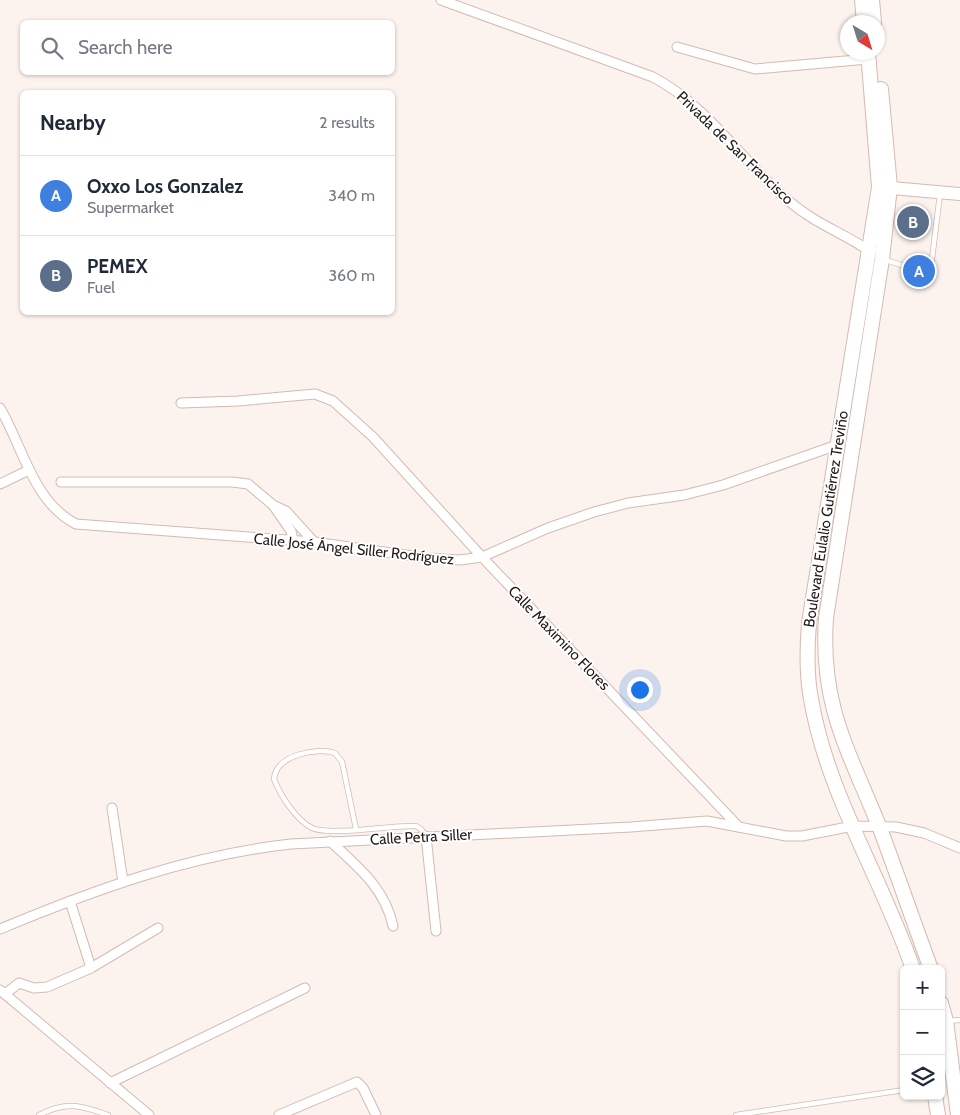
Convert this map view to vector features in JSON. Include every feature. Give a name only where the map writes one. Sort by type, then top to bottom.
[{"type":"main road","points":[[862,0],[863,15]]},
{"type":"main road","points":[[872,0],[873,15]]},
{"type":"main road","name":"Boulevard Eulalio Gutiérrez Treviño","points":[[872,60],[885,187],[882,259],[857,410],[835,558],[825,642],[828,688],[833,711],[846,749],[879,826],[930,965]]},
{"type":"main road","name":"Boulevard Eulalio Gutiérrez Treviño","points":[[885,187],[869,250],[836,445],[809,623],[809,683],[823,746],[853,826],[912,965]]},
{"type":"main road","points":[[843,409],[857,410]]},
{"type":"main road","points":[[819,557],[835,558]]},
{"type":"main road","points":[[945,1009],[953,1021],[958,1115]]},
{"type":"main road","points":[[936,1100],[938,1115]]},
{"type":"street","name":"Privada de San Francisco","points":[[441,0],[653,77],[672,87],[696,107],[791,203],[822,226],[869,250],[882,259]]},
{"type":"street","points":[[676,47],[755,70],[840,59]]},
{"type":"street","points":[[885,187],[960,194]]},
{"type":"street","name":"Calle Maximino Flores","points":[[180,403],[238,401],[306,394],[323,396],[373,437],[482,557],[739,827]]},
{"type":"street","name":"Calle José Ángel Siller Rodríguez","points":[[0,408],[29,470],[61,514],[76,524],[314,542],[443,560],[482,557],[548,528],[594,512],[628,503],[704,491],[836,445]]},
{"type":"street","points":[[0,484],[29,470]]},
{"type":"street","points":[[61,482],[232,482],[248,484],[273,506],[291,531],[293,541]]},
{"type":"street","points":[[273,506],[292,516],[314,542]]},
{"type":"street","points":[[112,808],[123,882]]},
{"type":"street","name":"Calle Petra Siller","points":[[0,929],[123,882],[211,856],[254,848],[330,841],[632,827],[687,821],[715,822],[786,836],[853,826],[879,826],[924,833],[960,848]]},
{"type":"street","points":[[426,836],[436,931]]},
{"type":"street","points":[[330,841],[375,884],[389,908],[393,926]]},
{"type":"street","points":[[70,901],[91,968]]},
{"type":"street","points":[[149,1115],[2,992],[19,983],[43,988],[91,968],[158,928]]},
{"type":"street","points":[[110,1083],[305,988]]},
{"type":"street","points":[[279,1115],[356,1082],[362,1088],[376,1115]]},
{"type":"lane","points":[[882,259],[922,272],[931,267],[940,192]]},
{"type":"lane","points":[[356,829],[342,762],[335,753],[304,753],[288,759],[278,768],[274,780],[278,787],[294,812],[306,824],[316,829],[356,829],[416,826],[426,836]]},
{"type":"lane","points":[[736,1115],[787,1109],[900,1091]]},
{"type":"lane","points":[[39,1115],[55,1107],[73,1104],[108,1115]]},
{"type":"lane","points":[[787,1109],[788,1115]]},
{"type":"place","name":"PEMEX","points":[[913,222]]},
{"type":"place","name":"Oxxo Los Gonzalez","points":[[919,271]]}]
